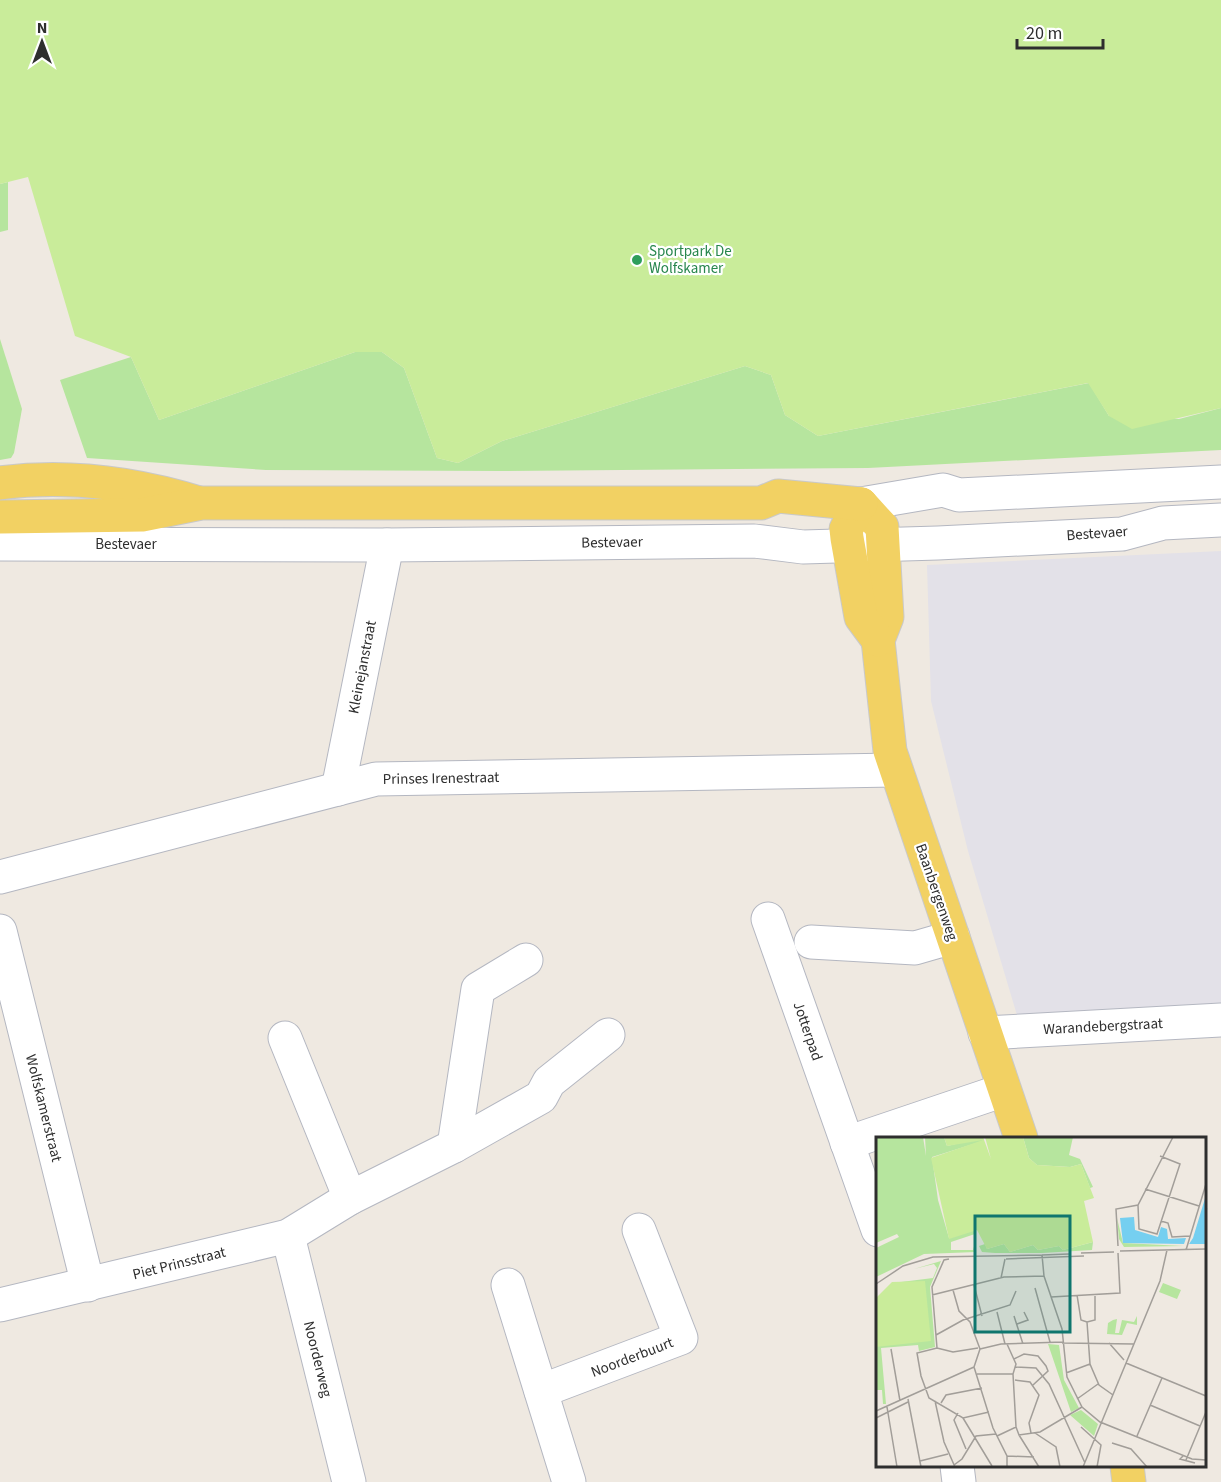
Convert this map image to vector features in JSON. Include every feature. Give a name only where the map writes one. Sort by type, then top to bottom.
[{"type":"main road","name":"Bestevaer","points":[[0,483],[100,481],[159,490],[201,503]]},
{"type":"main road","name":"Bestevaer","points":[[0,518],[142,515],[201,503],[761,503],[778,496],[864,530]]},
{"type":"main road","name":"Baanbergenweg","points":[[864,530],[887,617],[878,640],[890,751],[1021,1137]]},
{"type":"main road","points":[[1127,1467],[1129,1482]]},
{"type":"street","name":"Bestevaer","points":[[0,544],[387,545],[754,541],[803,547],[864,530],[943,490],[959,495],[1221,482]]},
{"type":"street","name":"Bestevaer","points":[[864,530],[1122,534],[1163,523],[1221,520]]},
{"type":"street","name":"Kleinejanstraat","points":[[338,789],[387,545]]},
{"type":"street","name":"Prinses Irenestraat","points":[[0,877],[375,779],[895,770]]},
{"type":"street","name":"Jotterpad","points":[[768,919],[876,1224]]},
{"type":"street","name":"Wolfskamerstraat","points":[[0,931],[88,1285]]},
{"type":"street","points":[[811,942],[915,948],[953,938]]},
{"type":"street","points":[[454,1146],[478,989],[526,960]]},
{"type":"street","name":"Warandebergstraat","points":[[985,1033],[1221,1020]]},
{"type":"street","name":"Piet Prinsstraat","points":[[0,1305],[288,1236],[350,1198],[454,1146],[541,1097],[549,1082],[608,1035]]},
{"type":"street","points":[[285,1038],[350,1198]]},
{"type":"street","points":[[847,1143],[1004,1090]]},
{"type":"street","name":"Noorderbuurt","points":[[541,1391],[681,1338],[639,1230]]},
{"type":"street","name":"Noorderweg","points":[[288,1236],[349,1482]]},
{"type":"street","points":[[508,1285],[569,1482]]},
{"type":"street","points":[[957,1467],[959,1482]]},
{"type":"shaded area","points":[[1221,551],[1221,1032],[1025,1042],[968,851],[931,701],[927,565]]},
{"type":"green space","name":"Sportpark De Wolfskamer","points":[[0,0],[1221,0],[1221,408],[1132,429],[1109,416],[1088,383],[818,436],[785,415],[771,375],[745,366],[502,441],[458,463],[437,458],[404,368],[382,352],[355,352],[159,420],[131,357],[75,336],[28,177],[0,184]]},
{"type":"green space","points":[[8,182],[8,230],[0,232],[0,184]]},
{"type":"green space","points":[[0,339],[22,409],[14,453],[11,458],[0,460]]},
{"type":"green space","points":[[355,352],[382,352],[404,368],[437,458],[458,463],[502,441],[745,366],[771,375],[785,415],[818,436],[1089,383],[1109,416],[1179,419],[1221,408],[1221,450],[868,468],[266,470],[87,458],[60,380],[131,357],[159,420]]},
{"type":"place","name":"Sportpark De Wolfskamer","points":[[637,260]]}]
